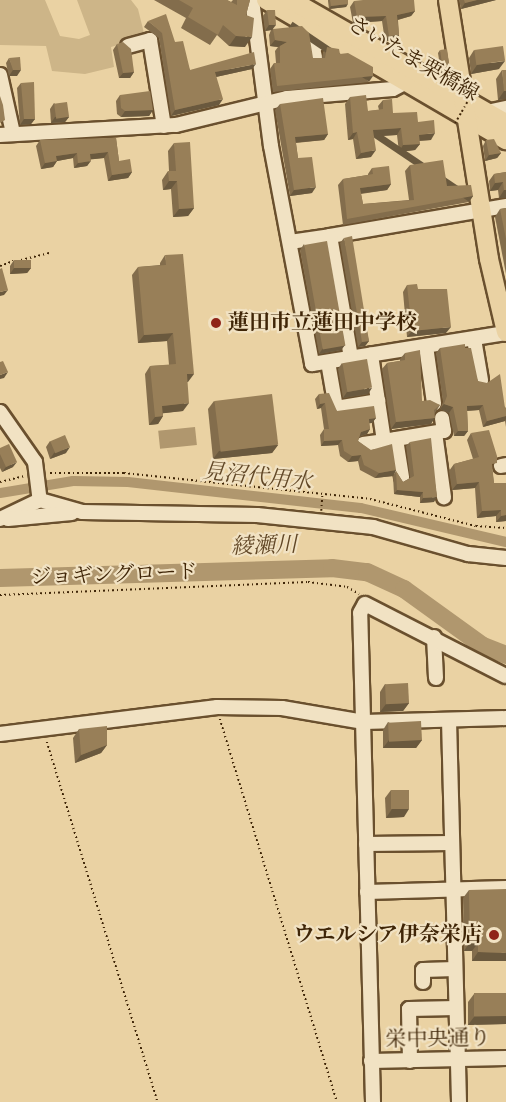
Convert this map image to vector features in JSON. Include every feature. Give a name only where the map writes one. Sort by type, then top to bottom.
[{"type":"main road","name":"さいたま栗橋線","points":[[266,0],[406,82],[465,108],[486,111],[506,123]]},
{"type":"main road","name":"さいたま栗橋線","points":[[291,0],[465,108],[506,140]]},
{"type":"main road","points":[[448,0],[498,308],[506,333]]},
{"type":"street","points":[[252,0],[265,103],[312,364],[506,333]]},
{"type":"street","points":[[315,57],[314,48],[327,36]]},
{"type":"street","points":[[128,46],[150,40],[164,126]]},
{"type":"street","points":[[0,75],[6,134],[164,126],[265,103],[393,89],[406,82]]},
{"type":"street","points":[[486,111],[506,108]]},
{"type":"street","points":[[290,242],[506,206]]},
{"type":"street","points":[[330,236],[351,358]]},
{"type":"street","points":[[474,339],[480,380]]},
{"type":"street","points":[[426,346],[434,403]]},
{"type":"street","points":[[371,355],[378,401],[402,478]]},
{"type":"street","points":[[328,362],[336,408],[378,401]]},
{"type":"street","points":[[0,412],[35,462],[38,484],[82,512]]},
{"type":"street","points":[[363,444],[444,431],[442,418]]},
{"type":"street","points":[[435,433],[444,497]]},
{"type":"street","points":[[0,520],[38,484]]},
{"type":"street","points":[[0,520],[82,512],[257,515],[374,527],[468,554],[506,558]]},
{"type":"street","points":[[373,1102],[360,613],[365,604],[434,637],[506,676]]},
{"type":"street","points":[[434,637],[436,678]]},
{"type":"street","points":[[0,734],[216,707],[282,708],[364,722],[506,718]]},
{"type":"street","points":[[449,720],[459,1102]]},
{"type":"street","points":[[366,844],[452,843]]},
{"type":"street","points":[[367,892],[506,888]]},
{"type":"street","points":[[423,981],[423,970],[455,969]]},
{"type":"street","points":[[410,1061],[409,1009],[456,1008]]},
{"type":"street","name":"栄中央通り","points":[[371,1061],[506,1058]]},
{"type":"path","points":[[0,266],[49,253]]},
{"type":"path","points":[[0,482],[38,484],[124,473],[390,502],[463,523],[506,528]]},
{"type":"path","points":[[321,511],[322,495]]},
{"type":"path","name":"ジョギングロード","points":[[0,595],[308,582],[356,590],[365,604]]},
{"type":"path","points":[[216,707],[337,1102]]},
{"type":"path","points":[[43,728],[158,1102]]},
{"type":"shaded area","points":[[0,0],[45,0],[60,36],[79,39],[90,35],[77,0],[131,0],[138,9],[145,37],[111,47],[114,67],[85,74],[52,71],[46,46],[0,45]]},
{"type":"shaded area","points":[[195,427],[197,445],[160,449],[158,431]]},
{"type":"building","points":[[179,0],[227,0],[237,5],[237,0],[250,0],[246,15],[254,18],[252,37],[236,36],[223,25],[218,35],[188,17],[193,8]]},
{"type":"building","points":[[330,0],[348,0],[348,4],[331,6]]},
{"type":"building","points":[[414,0],[415,11],[397,15],[399,35],[389,36],[386,16],[357,17],[354,1]]},
{"type":"building","points":[[267,10],[275,10],[276,25],[269,25]]},
{"type":"building","points":[[166,14],[175,42],[183,41],[190,70],[254,52],[256,64],[215,72],[223,99],[175,110],[162,33],[148,21]]},
{"type":"building","points":[[302,26],[309,33],[313,58],[325,58],[327,47],[339,49],[340,54],[348,53],[373,67],[373,76],[277,86],[274,63],[280,63],[280,46],[287,42],[275,40],[273,29]]},
{"type":"building","points":[[123,42],[131,49],[134,72],[123,73],[117,44]]},
{"type":"building","points":[[503,46],[505,61],[476,65],[474,50]]},
{"type":"building","points":[[447,49],[450,70],[443,71],[440,50]]},
{"type":"building","points":[[20,57],[21,70],[13,70],[9,58]]},
{"type":"building","points":[[502,70],[506,70],[506,91],[504,91]]},
{"type":"building","points":[[34,82],[35,119],[24,119],[21,83]]},
{"type":"building","points":[[150,91],[153,110],[125,111],[121,108],[120,95]]},
{"type":"building","points":[[366,95],[368,111],[383,109],[383,100],[392,99],[393,113],[417,112],[418,122],[434,120],[435,133],[419,135],[420,144],[403,145],[401,128],[373,130],[376,150],[361,153],[357,132],[353,133],[350,97]]},
{"type":"building","points":[[0,96],[5,120],[0,123]]},
{"type":"building","points":[[323,98],[328,134],[295,137],[298,158],[312,157],[316,187],[294,190],[280,104]]},
{"type":"building","points":[[67,102],[69,117],[56,119],[54,104]]},
{"type":"building","points":[[116,138],[119,161],[130,159],[132,172],[112,175],[108,152],[90,154],[91,161],[78,163],[77,153],[56,156],[57,161],[45,163],[40,140]]},
{"type":"building","points":[[494,139],[501,153],[489,155],[486,140]]},
{"type":"building","points":[[190,142],[194,208],[179,209],[177,181],[169,181],[168,171],[176,171],[174,143]]},
{"type":"building","points":[[443,160],[447,186],[471,185],[473,196],[347,219],[343,179],[373,174],[372,168],[389,166],[391,184],[360,188],[363,204],[414,200],[410,165]]},
{"type":"building","points":[[506,172],[506,190],[504,190],[503,182],[495,183],[494,174]]},
{"type":"building","points":[[506,208],[506,239],[500,209]]},
{"type":"building","points":[[352,236],[369,341],[362,342],[344,238]]},
{"type":"building","points":[[327,241],[345,345],[323,349],[304,245]]},
{"type":"building","points":[[183,254],[194,374],[187,374],[189,403],[162,406],[163,416],[155,417],[150,366],[176,364],[173,333],[144,335],[138,267],[166,265],[165,255]]},
{"type":"building","points":[[14,260],[31,260],[31,268],[14,268]]},
{"type":"building","points":[[2,268],[8,290],[0,292],[0,269]]},
{"type":"building","points":[[417,284],[418,289],[447,289],[451,327],[412,331],[407,285]]},
{"type":"building","points":[[465,344],[465,348],[471,348],[478,381],[487,383],[500,374],[506,416],[487,421],[483,405],[467,406],[468,431],[458,431],[453,407],[444,404],[447,396],[440,348]]},
{"type":"building","points":[[420,350],[422,401],[430,400],[440,405],[434,410],[435,418],[396,422],[387,363],[405,360],[405,353]]},
{"type":"building","points":[[367,359],[372,388],[347,392],[342,363]]},
{"type":"building","points":[[3,361],[8,372],[0,375],[0,362]]},
{"type":"building","points":[[329,393],[337,411],[374,406],[376,418],[369,419],[370,429],[361,432],[358,441],[371,450],[392,444],[396,470],[379,473],[364,465],[361,455],[352,456],[344,451],[342,440],[324,441],[324,429],[329,429],[325,403],[320,404],[319,394]]},
{"type":"building","points":[[272,394],[278,445],[221,452],[214,401]]},
{"type":"building","points":[[489,430],[497,456],[497,463],[492,464],[494,483],[506,483],[506,515],[501,516],[501,510],[482,511],[479,482],[457,484],[454,464],[479,457],[471,433]]},
{"type":"building","points":[[65,435],[70,447],[55,453],[50,441]]},
{"type":"building","points":[[431,438],[437,497],[423,498],[423,492],[397,490],[396,471],[403,482],[414,476],[410,442]]},
{"type":"building","points":[[9,444],[17,462],[6,467],[0,454],[0,448]]},
{"type":"building","points":[[408,683],[409,703],[386,704],[385,684]]},
{"type":"building","points":[[421,721],[422,740],[389,742],[388,723]]},
{"type":"building","points":[[107,726],[107,745],[81,755],[79,729]]},
{"type":"building","points":[[391,790],[409,790],[409,809],[391,809]]},
{"type":"building","points":[[506,889],[506,953],[478,952],[478,943],[470,942],[469,890]]},
{"type":"building","points":[[474,993],[506,993],[506,1016],[474,1016]]},
{"type":"waterway","name":"見沼代用水","points":[[0,493],[73,481],[128,482],[361,508],[506,542]]},
{"type":"waterway","name":"綾瀬川","points":[[0,578],[332,568],[367,572],[404,589],[483,646],[506,655]]},
{"type":"place","name":"蓮田市立蓮田中学校","points":[[216,323]]},
{"type":"place","name":"ウエルシア伊奈栄店","points":[[494,935]]}]
